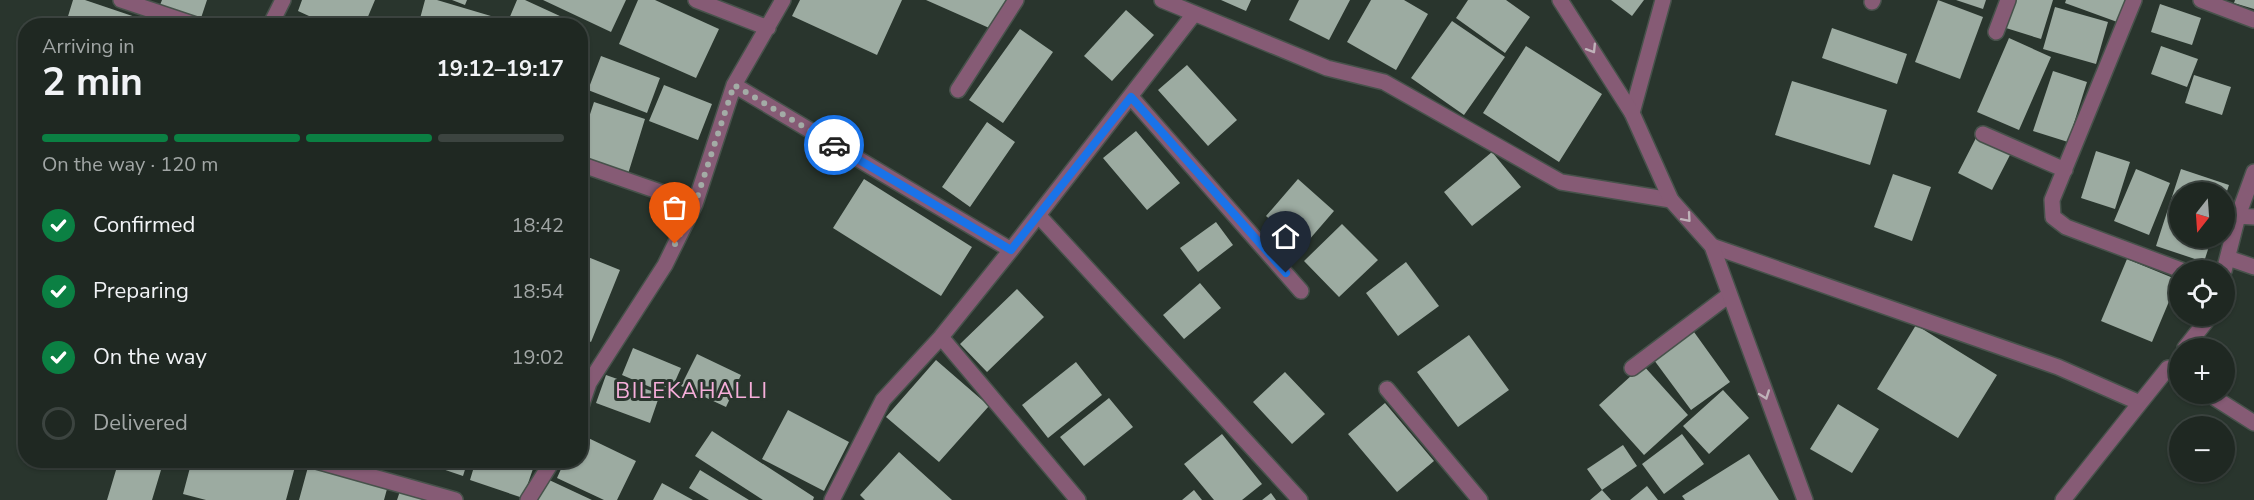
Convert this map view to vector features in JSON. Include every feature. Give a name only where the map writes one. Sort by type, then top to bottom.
[{"type":"street","points":[[122,0],[175,18]]},
{"type":"street","points":[[274,18],[283,0]]},
{"type":"street","points":[[696,0],[768,28]]},
{"type":"street","points":[[588,377],[665,265],[695,204],[734,85],[783,0]]},
{"type":"street","points":[[958,90],[1016,0]]},
{"type":"street","points":[[1162,0],[1327,68],[1383,82],[1561,182],[1671,200]]},
{"type":"street","points":[[1560,0],[1632,113],[1671,200],[1712,246],[1805,500]]},
{"type":"street","points":[[1632,113],[1663,0]]},
{"type":"street","points":[[1996,32],[2008,0]]},
{"type":"street","points":[[2134,0],[2052,200],[2052,217],[2066,227],[2169,266]]},
{"type":"street","points":[[2201,0],[2254,20]]},
{"type":"street","points":[[832,500],[883,400],[941,337],[1039,216],[1194,14]]},
{"type":"street","points":[[734,85],[1011,250]]},
{"type":"street","points":[[1131,97],[1301,291]]},
{"type":"street","points":[[1983,134],[2065,170]]},
{"type":"street","points":[[588,167],[695,204]]},
{"type":"street","points":[[2227,260],[2238,216],[2254,172]]},
{"type":"street","points":[[1039,216],[1300,500]]},
{"type":"street","points":[[2238,216],[2254,217]]},
{"type":"street","points":[[1712,246],[2058,367],[2140,403]]},
{"type":"street","points":[[2235,265],[2254,267]]},
{"type":"street","points":[[1632,368],[1730,295]]},
{"type":"street","points":[[2193,338],[2202,326]]},
{"type":"street","points":[[941,337],[1078,500]]},
{"type":"street","points":[[2063,500],[2140,403],[2169,377]]},
{"type":"street","points":[[1388,389],[1480,500]]},
{"type":"street","points":[[2224,404],[2254,423]]},
{"type":"street","points":[[341,468],[455,500]]},
{"type":"street","points":[[528,500],[548,468]]},
{"type":"building","points":[[73,0],[85,0],[138,18],[67,18]]},
{"type":"building","points":[[162,0],[207,0],[201,18],[160,5]]},
{"type":"building","points":[[302,0],[375,0],[367,18],[313,18],[298,11]]},
{"type":"building","points":[[425,0],[437,0],[498,18],[420,18]]},
{"type":"building","points":[[452,0],[467,0],[465,5]]},
{"type":"building","points":[[517,0],[525,0],[562,17],[562,18],[509,18]]},
{"type":"building","points":[[543,0],[626,0],[611,32],[588,21],[588,18],[581,18]]},
{"type":"building","points":[[638,0],[655,0],[719,29],[696,78],[619,44]]},
{"type":"building","points":[[800,0],[902,0],[877,55],[792,16]]},
{"type":"building","points":[[926,0],[1010,0],[996,31]]},
{"type":"building","points":[[1221,0],[1251,0],[1246,11]]},
{"type":"building","points":[[1299,0],[1350,0],[1329,40],[1289,20]]},
{"type":"building","points":[[1371,0],[1404,0],[1428,14],[1396,70],[1347,42]]},
{"type":"building","points":[[1468,0],[1506,0],[1530,17],[1505,53],[1456,18]]},
{"type":"building","points":[[1611,0],[1644,0],[1632,16]]},
{"type":"building","points":[[1938,0],[1983,17],[1960,79],[1915,62]]},
{"type":"building","points":[[1956,0],[1986,0],[1983,9]]},
{"type":"building","points":[[2016,0],[2053,0],[2041,39],[2006,28]]},
{"type":"building","points":[[2066,0],[2128,0],[2120,23],[2065,3]]},
{"type":"building","points":[[2235,0],[2254,0],[2254,9],[2234,3]]},
{"type":"building","points":[[2160,4],[2201,18],[2192,45],[2151,32]]},
{"type":"building","points":[[2055,7],[2108,22],[2096,64],[2043,49]]},
{"type":"building","points":[[1126,10],[1154,35],[1112,81],[1084,56]]},
{"type":"building","points":[[1452,21],[1505,57],[1464,115],[1411,78]]},
{"type":"building","points":[[1832,28],[1907,54],[1897,84],[1822,58]]},
{"type":"building","points":[[1020,29],[1053,52],[1003,123],[969,100]]},
{"type":"building","points":[[2009,38],[2051,57],[2019,130],[1977,112]]},
{"type":"building","points":[[1526,46],[1602,94],[1559,162],[1483,113]]},
{"type":"building","points":[[2161,46],[2198,59],[2187,87],[2151,74]]},
{"type":"building","points":[[601,56],[660,78],[647,113],[588,90]]},
{"type":"building","points":[[1187,65],[1237,120],[1208,146],[1158,90]]},
{"type":"building","points":[[2053,71],[2087,82],[2068,142],[2033,131]]},
{"type":"building","points":[[2194,75],[2231,87],[2222,115],[2185,103]]},
{"type":"building","points":[[1792,81],[1887,110],[1870,165],[1775,135]]},
{"type":"building","points":[[664,85],[712,104],[698,140],[649,121]]},
{"type":"building","points":[[594,102],[645,119],[628,174],[588,162],[588,120]]},
{"type":"building","points":[[987,122],[1015,142],[970,207],[942,187]]},
{"type":"building","points":[[1136,131],[1180,183],[1147,210],[1103,158]]},
{"type":"building","points":[[1976,138],[2010,155],[1992,190],[1958,173]]},
{"type":"building","points":[[2096,151],[2130,162],[2115,209],[2081,198]]},
{"type":"building","points":[[1492,152],[1521,187],[1472,226],[1444,192]]},
{"type":"building","points":[[2136,169],[2169,183],[2149,235],[2114,221]]},
{"type":"building","points":[[2181,169],[2220,182],[2177,182]]},
{"type":"building","points":[[1893,174],[1931,187],[1912,241],[1874,227]]},
{"type":"building","points":[[864,179],[972,247],[941,296],[833,228]]},
{"type":"building","points":[[1298,179],[1334,211],[1302,248],[1266,216]]},
{"type":"building","points":[[2169,206],[2169,248],[2208,248],[2205,260],[2198,260],[2156,246]]},
{"type":"building","points":[[1216,222],[1233,245],[1198,272],[1180,248]]},
{"type":"building","points":[[1342,224],[1378,260],[1339,297],[1304,261]]},
{"type":"building","points":[[588,257],[620,270],[591,342],[588,341]]},
{"type":"building","points":[[2127,259],[2169,276],[2169,301],[2152,342],[2101,321]]},
{"type":"building","points":[[1406,262],[1439,306],[1398,336],[1366,293]]},
{"type":"building","points":[[1200,283],[1221,308],[1184,339],[1163,315]]},
{"type":"building","points":[[1017,289],[1044,317],[987,372],[960,344]]},
{"type":"building","points":[[1916,325],[1997,375],[1958,438],[1877,389]]},
{"type":"building","points":[[1694,332],[1730,382],[1691,410],[1654,360]]},
{"type":"building","points":[[1469,335],[1509,390],[1458,427],[1417,372]]},
{"type":"building","points":[[633,348],[681,368],[669,395],[622,375]]},
{"type":"building","points":[[697,354],[741,375],[726,407],[681,386]]},
{"type":"building","points":[[936,360],[989,406],[939,462],[886,417]]},
{"type":"building","points":[[1076,362],[1102,395],[1048,438],[1022,405]]},
{"type":"building","points":[[1643,365],[1688,415],[1644,455],[1599,405]]},
{"type":"building","points":[[1285,372],[1325,414],[1292,444],[1253,402]]},
{"type":"building","points":[[606,375],[660,394],[650,423],[596,403]]},
{"type":"building","points":[[1723,390],[1749,418],[1709,454],[1683,426]]},
{"type":"building","points":[[1109,398],[1133,427],[1084,466],[1060,437]]},
{"type":"building","points":[[1385,403],[1434,461],[1397,492],[1348,434]]},
{"type":"building","points":[[1838,404],[1879,429],[1852,473],[1810,449]]},
{"type":"building","points":[[788,410],[849,442],[824,491],[762,459]]},
{"type":"building","points":[[712,431],[814,497],[813,500],[763,500],[695,456]]},
{"type":"building","points":[[1222,434],[1262,484],[1242,500],[1214,500],[1184,464]]},
{"type":"building","points":[[1682,434],[1704,464],[1664,494],[1642,464]]},
{"type":"building","points":[[588,438],[636,461],[617,500],[604,500],[557,478],[561,468],[588,468]]},
{"type":"building","points":[[1623,445],[1637,466],[1602,490],[1587,469]]},
{"type":"building","points":[[899,452],[952,500],[865,500],[860,495]]},
{"type":"building","points":[[1749,454],[1779,500],[1685,500],[1682,496]]},
{"type":"building","points":[[117,468],[162,468],[152,500],[107,500]]},
{"type":"building","points":[[190,468],[295,468],[286,500],[206,500],[183,494]]},
{"type":"building","points":[[308,468],[387,489],[384,500],[299,500]]},
{"type":"building","points":[[440,468],[466,468],[463,476]]},
{"type":"building","points":[[474,468],[533,468],[523,498],[470,480]]},
{"type":"building","points":[[700,470],[749,500],[709,500],[689,488]]},
{"type":"building","points":[[547,479],[592,500],[537,500]]},
{"type":"building","points":[[662,483],[693,500],[653,500]]},
{"type":"building","points":[[1647,486],[1658,500],[1630,500]]},
{"type":"building","points":[[1194,490],[1202,500],[1182,500]]},
{"type":"building","points":[[1602,490],[1611,500],[1590,500]]},
{"type":"building","points":[[400,491],[430,500],[397,500]]},
{"type":"building","points":[[1271,493],[1276,500],[1262,500]]},
{"type":"way so far","points":[[675,244],[695,204],[734,85],[834,145]]},
{"type":"district","name":"BILEKAHALLI","points":[[692,391]]},
{"type":"route","points":[[834,145],[1011,250],[1131,97],[1286,273]]}]
